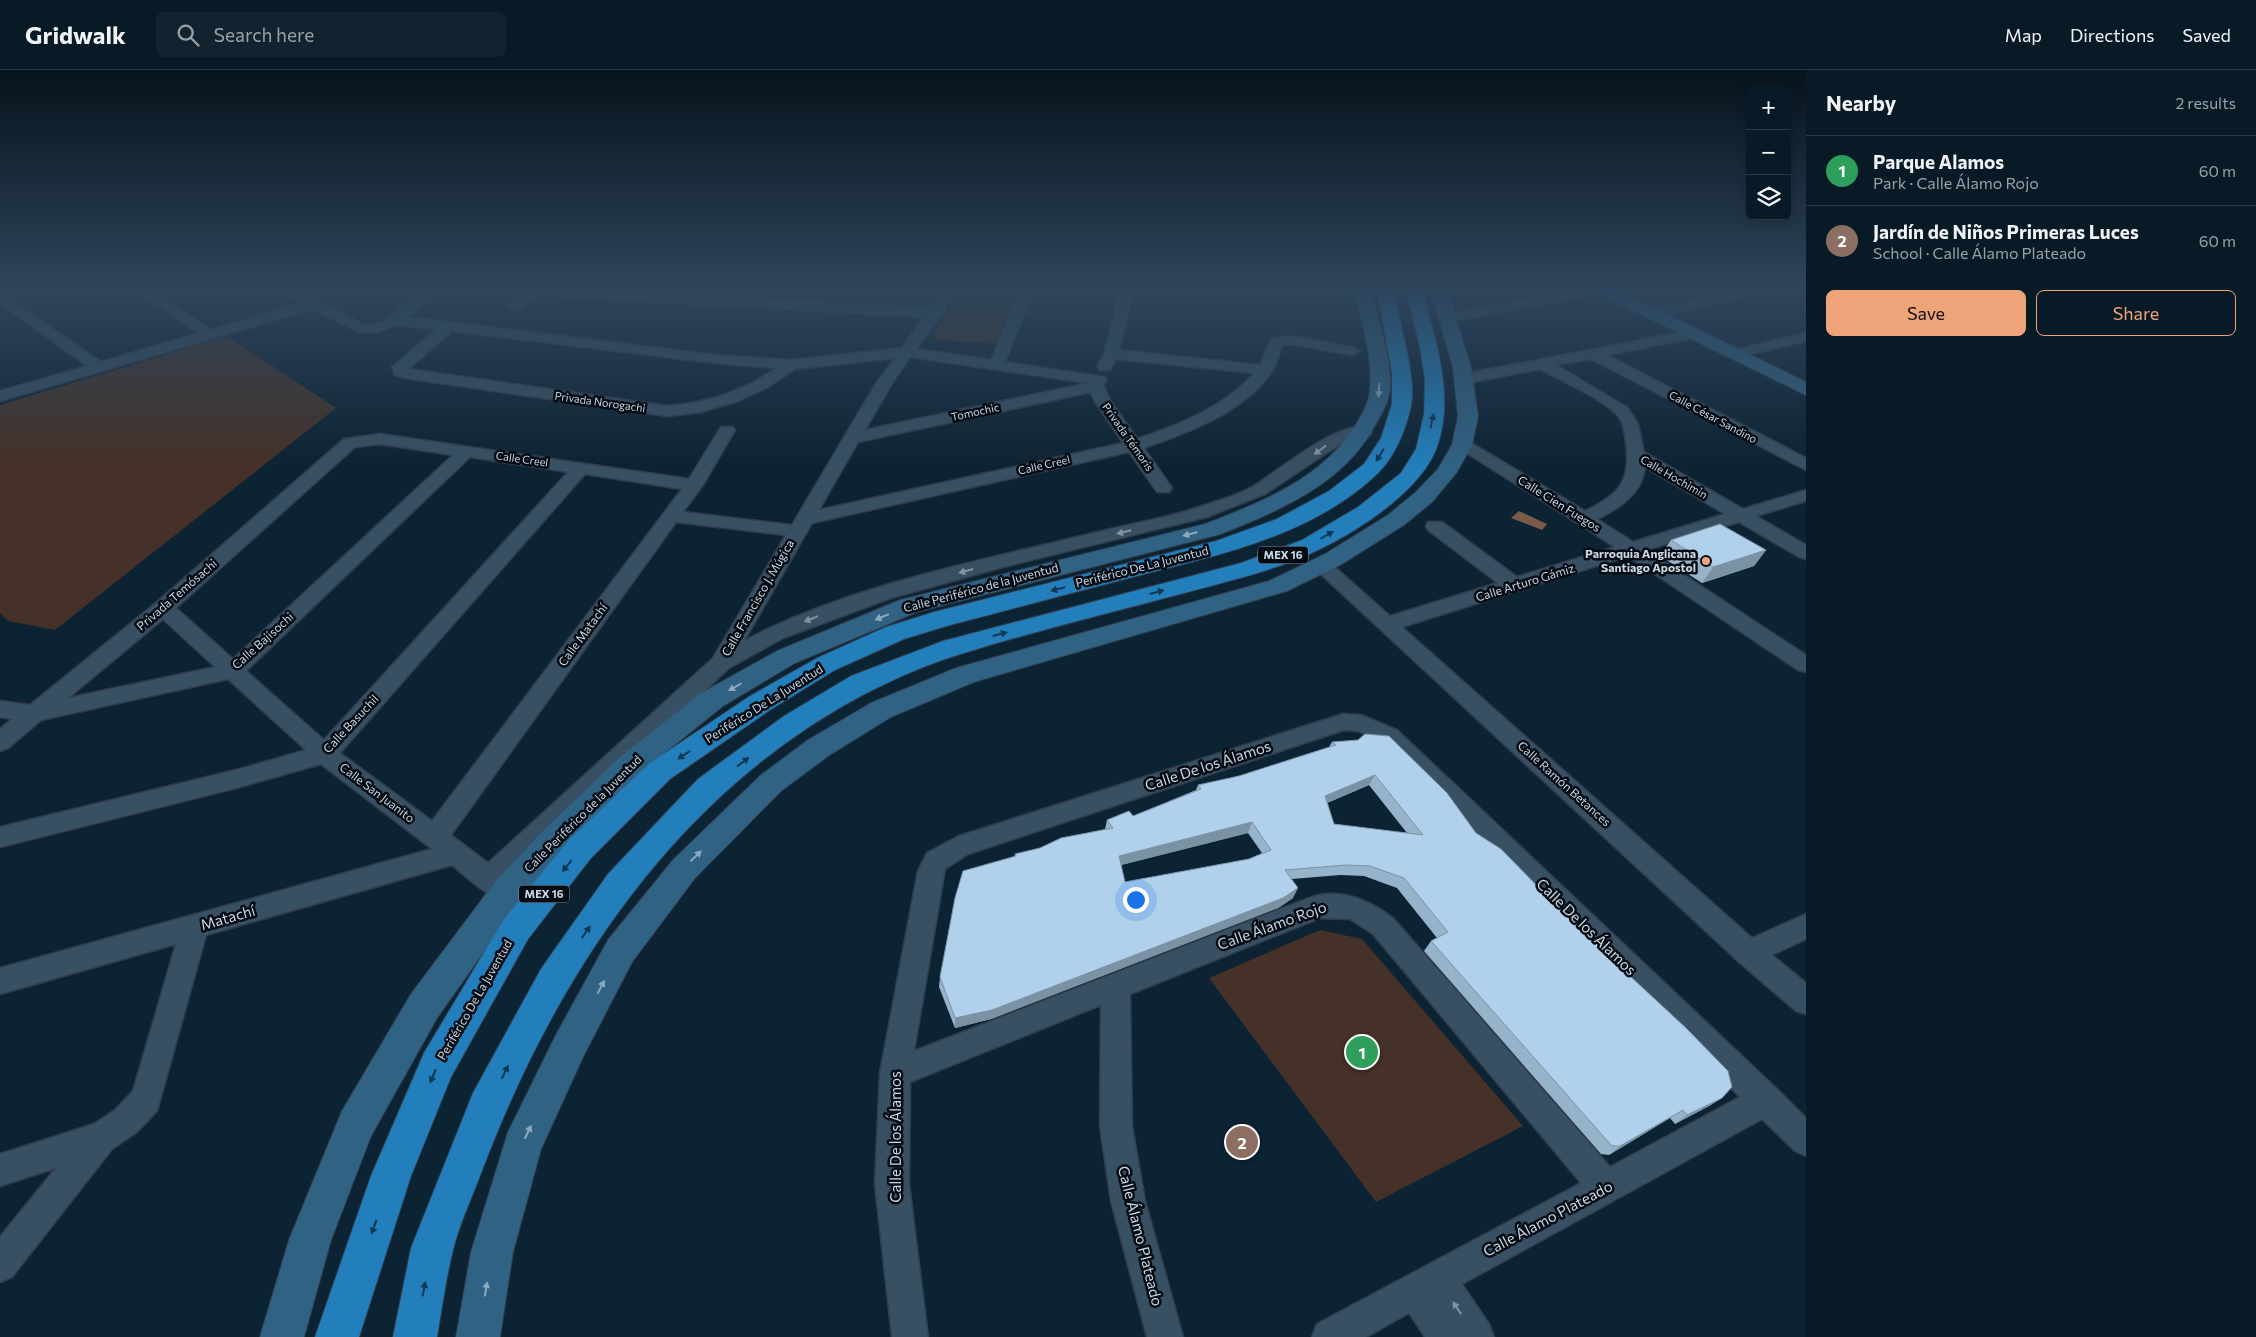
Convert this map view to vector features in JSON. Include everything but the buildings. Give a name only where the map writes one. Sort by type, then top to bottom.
[{"type":"highway","name":"Periférico De La Juventud","points":[[415,1337],[432,1248],[487,1107],[553,980],[619,884],[709,787],[794,724],[948,632],[1224,546],[1285,524],[1337,496],[1372,468],[1391,438],[1402,404],[1401,373],[1396,349]]},
{"type":"highway","name":"Periférico De La Juventud","points":[[337,1337],[391,1176],[437,1066],[516,929],[580,849],[660,771],[760,703],[835,660],[895,633],[948,632],[1249,568],[1310,544],[1366,512],[1409,477],[1426,449],[1434,414],[1434,380],[1429,349]]},
{"type":"main road","name":"Calle Periférico de la Juventud","points":[[282,1337],[310,1240],[356,1124],[497,885],[554,840],[631,764],[713,699],[786,657],[910,606],[1213,529],[1269,495],[1316,478],[1343,456],[1364,431],[1378,401],[1380,388],[1376,349]]},
{"type":"main road","points":[[478,1337],[492,1252],[522,1146],[570,1045],[620,951],[684,869],[771,783],[818,748],[881,710],[965,675],[1278,586],[1322,566],[1386,529],[1431,489],[1456,458],[1462,445],[1468,417],[1459,349]]},
{"type":"main road","points":[[1724,349],[1806,388]]},
{"type":"street","points":[[73,349],[99,368]]},
{"type":"street","points":[[0,396],[163,349]]},
{"type":"street","name":"Privada Norogachi","points":[[422,349],[400,367],[400,372],[410,376],[667,411],[700,408],[737,397],[771,380],[792,365]]},
{"type":"street","points":[[632,349],[714,359],[792,365],[907,352],[997,364],[1098,383],[1112,349]]},
{"type":"street","name":"Calle Francisco J. Múgica","points":[[497,885],[721,663],[883,385],[909,349]]},
{"type":"street","points":[[997,364],[1003,349]]},
{"type":"street","points":[[1111,354],[1265,370],[1273,349]]},
{"type":"street","points":[[1342,349],[1353,351]]},
{"type":"street","points":[[1464,379],[1617,349]]},
{"type":"street","points":[[1734,354],[1755,349]]},
{"type":"street","name":"Calle César Sandino","points":[[1593,354],[1806,465]]},
{"type":"street","name":"Calle Hochimin","points":[[1543,364],[1622,411],[1631,424],[1637,455],[1806,553]]},
{"type":"street","name":"Calle Creel","points":[[670,516],[801,525],[1136,445],[1193,424],[1246,390],[1265,370]]},
{"type":"street","name":"Tomochic","points":[[852,438],[1098,383]]},
{"type":"street","name":"Privada Témoris","points":[[1098,383],[1102,400],[1136,445],[1163,488]]},
{"type":"street","name":"Calle Matachí","points":[[435,837],[694,485],[727,430]]},
{"type":"street","name":"Calle Creel","points":[[350,443],[380,438],[694,485]]},
{"type":"street","name":"Privada Temósachi","points":[[0,742],[164,608],[350,443]]},
{"type":"street","name":"Calle Cien Fuegos","points":[[1462,445],[1584,518],[1806,665]]},
{"type":"street","name":"Calle Bajisochi","points":[[0,709],[34,714],[234,670],[467,451]]},
{"type":"street","points":[[1584,518],[1610,506],[1627,494],[1635,479],[1637,455]]},
{"type":"street","name":"Calle Basuchil","points":[[0,837],[240,778],[325,754],[582,468]]},
{"type":"street","points":[[721,663],[776,633],[824,614],[884,594],[1003,561],[1269,495]]},
{"type":"street","name":"Calle Arturo Gámiz","points":[[1387,624],[1806,495]]},
{"type":"street","points":[[1435,526],[1515,586]]},
{"type":"street","name":"Calle Ramón Betances","points":[[1322,566],[1749,953],[1806,1001]]},
{"type":"street","name":"Calle San Juanito","points":[[164,608],[325,754],[497,885]]},
{"type":"street","name":"Calle De los Álamos","points":[[910,1337],[892,1184],[895,1073],[931,872],[936,861],[945,853],[968,843],[1343,722],[1361,724],[1389,736],[1806,1140]]},
{"type":"street","name":"Matachí","points":[[0,982],[457,853]]},
{"type":"street","name":"Calle Álamo Rojo","points":[[895,1073],[1319,906],[1338,904],[1354,907],[1370,915],[1383,926],[1606,1187]]},
{"type":"street","points":[[1749,953],[1806,926]]},
{"type":"street","points":[[0,1170],[102,1138],[126,1122],[146,1100],[194,928]]},
{"type":"street","name":"Calle Álamo Plateado","points":[[1116,985],[1116,1126],[1128,1201],[1164,1337]]},
{"type":"street","name":"Calle Álamo Plateado","points":[[1330,1337],[1766,1100]]},
{"type":"street","points":[[0,1265],[102,1138]]},
{"type":"street","points":[[1426,1285],[1446,1337]]},
{"type":"street","points":[[1426,1285],[1476,1337]]},
{"type":"shaded area","points":[[184,349],[247,349],[336,408],[55,630],[8,621],[0,613],[0,405]]},
{"type":"shaded area","points":[[1519,511],[1547,524],[1542,530],[1511,518]]},
{"type":"shaded area","points":[[1320,930],[1362,939],[1523,1126],[1376,1202],[1209,978]]},
{"type":"place","name":"Parroquia Anglicana Santiago Apostol","points":[[1706,561]]},
{"type":"place","name":"Parque Alamos","points":[[1362,1052]]},
{"type":"place","name":"Jardín de Niños Primeras Luces","points":[[1242,1142]]}]
